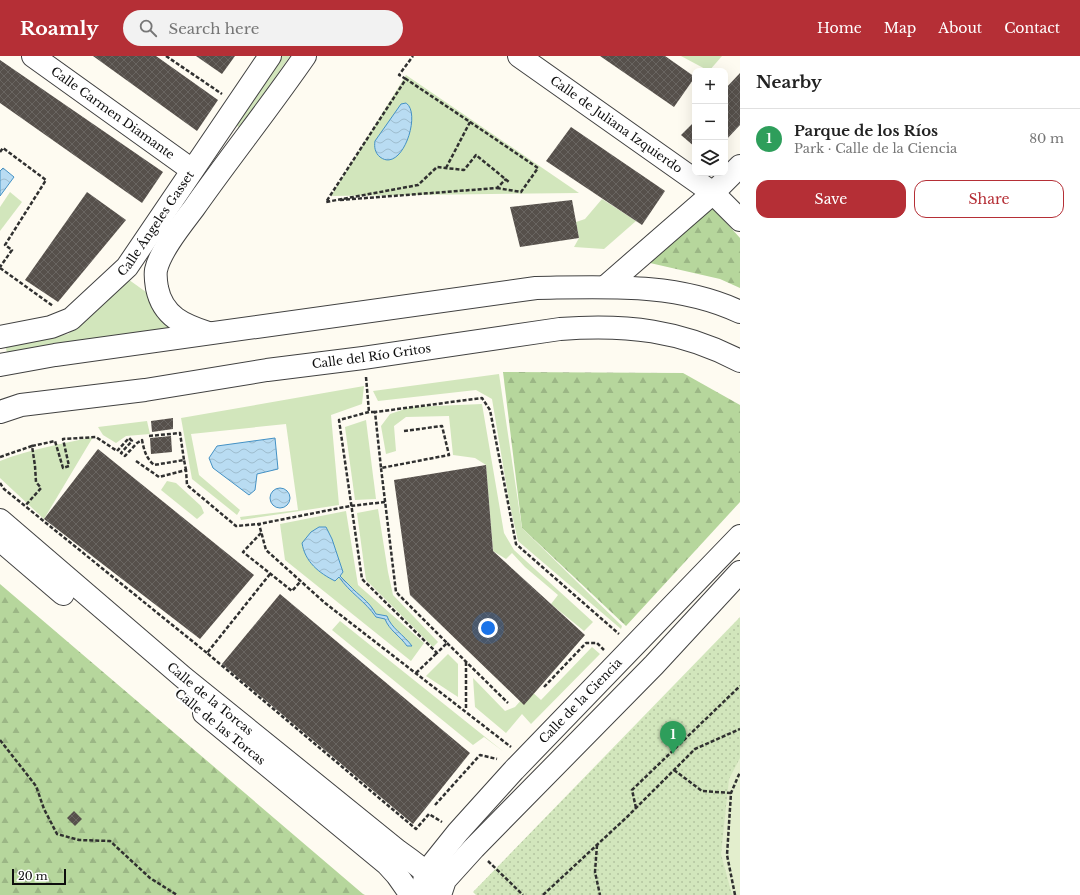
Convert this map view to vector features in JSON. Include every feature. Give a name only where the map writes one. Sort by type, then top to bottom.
[{"type":"street","name":"Calle Carmen Diamante","points":[[33,56],[192,170]]},
{"type":"street","name":"Calle Ángeles Gasset","points":[[0,337],[51,327],[71,319],[127,267],[270,56]]},
{"type":"street","name":"Calle Ángeles Gasset","points":[[211,334],[178,321],[167,310],[158,292],[156,270],[164,251],[190,213],[305,56]]},
{"type":"street","name":"Calle de Juliana Izquierdo","points":[[519,56],[713,193],[740,220]]},
{"type":"street","points":[[605,287],[713,193],[740,166]]},
{"type":"street","points":[[0,365],[536,288],[605,287],[677,292],[705,298],[740,312]]},
{"type":"street","name":"Calle del Río Gritos","points":[[0,412],[22,405],[146,390],[266,370],[363,358],[560,329],[592,327],[632,328],[663,333],[705,344],[740,361]]},
{"type":"street","name":"Calle de la Torcas","points":[[0,520],[184,678],[398,851],[431,887]]},
{"type":"street","name":"Calle de la Ciencia","points":[[431,887],[458,832],[520,764],[740,536]]},
{"type":"street","name":"Calle de las Torcas","points":[[0,540],[175,690],[405,880],[431,887]]},
{"type":"street","points":[[431,887],[474,848],[667,652],[740,572]]},
{"type":"path","points":[[166,56],[237,105]]},
{"type":"path","points":[[326,202],[497,188],[521,192],[538,168],[399,75],[413,56]]},
{"type":"path","points":[[326,202],[406,79]]},
{"type":"path","points":[[446,168],[470,122]]},
{"type":"path","points":[[0,152],[2,148],[46,180],[5,245],[12,250],[0,267],[71,319]]},
{"type":"path","points":[[326,202],[418,185],[437,167],[464,170],[476,155],[508,180],[497,188]]},
{"type":"path","points":[[363,358],[370,412]]},
{"type":"path","points":[[437,653],[362,579],[350,506],[339,420],[370,412],[482,398],[490,410],[516,544],[617,633]]},
{"type":"path","points":[[375,412],[396,592],[508,703]]},
{"type":"path","points":[[381,468],[449,454],[442,426],[404,431]]},
{"type":"path","points":[[149,436],[180,433],[187,485],[236,526],[259,524],[350,506],[385,502]]},
{"type":"path","points":[[0,457],[32,446],[55,441],[63,468],[69,466],[63,439],[96,437],[116,451],[129,438],[132,441],[121,453],[125,456],[137,443],[142,440],[145,453],[149,461],[154,465],[184,460]]},
{"type":"path","points":[[25,506],[41,488],[36,482],[32,446]]},
{"type":"path","points":[[136,461],[159,477],[186,470]]},
{"type":"path","points":[[0,483],[4,489],[207,653],[416,829],[429,814]]},
{"type":"path","points":[[259,524],[266,550],[325,602],[466,711],[520,764]]},
{"type":"path","points":[[261,533],[243,552],[292,592],[301,581]]},
{"type":"path","points":[[207,653],[270,574]]},
{"type":"path","points":[[416,673],[446,642]]},
{"type":"path","points":[[544,687],[586,643],[597,643],[618,663]]},
{"type":"path","points":[[466,662],[466,711]]},
{"type":"path","points":[[636,808],[632,790],[740,686]]},
{"type":"path","points":[[543,895],[636,808],[695,749],[740,729]]},
{"type":"path","points":[[0,740],[36,786],[44,809],[57,834],[79,840],[110,841],[150,878],[177,895]]},
{"type":"path","points":[[435,806],[480,755],[520,764]]},
{"type":"path","points":[[674,770],[702,790],[731,792]]},
{"type":"path","points":[[736,895],[727,855],[731,792],[740,772]]},
{"type":"path","points":[[597,844],[595,872],[600,895]]},
{"type":"green space","points":[[280,56],[290,56],[240,128],[233,123]]},
{"type":"green space","points":[[681,56],[722,56],[712,68],[703,68]]},
{"type":"green space","points":[[406,75],[579,193],[331,196]]},
{"type":"green space","points":[[10,192],[22,202],[0,231],[0,207]]},
{"type":"green space","points":[[602,199],[636,221],[604,249],[574,247],[579,238],[576,222],[585,219]]},
{"type":"green space","points":[[711,206],[740,238],[740,288],[720,279],[650,263]]},
{"type":"green space","points":[[125,277],[146,292],[154,310],[174,328],[7,353],[5,344],[68,334],[97,311]]},
{"type":"green space","points":[[503,372],[683,373],[740,405],[740,502],[626,626],[522,528]]},
{"type":"green space","points":[[499,374],[522,528],[622,626],[621,629],[518,541],[509,501],[492,399],[476,390],[378,401],[373,391]]},
{"type":"green space","points":[[364,386],[362,404],[331,415],[339,505],[241,520],[240,517],[298,510],[286,424],[191,434],[199,475],[240,510],[237,515],[192,479],[181,418]]},
{"type":"green space","points":[[482,404],[504,533],[514,550],[593,622],[584,631],[551,604],[558,595],[525,567],[512,553],[506,559],[493,551],[486,465],[475,458],[453,455],[449,416],[406,417],[394,426],[396,451],[386,454],[381,426],[390,414],[411,407]]},
{"type":"green space","points":[[366,420],[376,499],[355,500],[345,427]]},
{"type":"green space","points":[[147,421],[150,434],[126,436],[116,443],[103,435],[98,427]]},
{"type":"green space","points":[[93,437],[44,519],[0,478],[0,461],[34,450]]},
{"type":"green space","points":[[167,481],[176,483],[201,506],[204,513],[197,519],[161,490]]},
{"type":"green space","points":[[378,509],[393,595],[438,642],[433,647],[366,580],[357,513]]},
{"type":"green space","points":[[346,511],[358,585],[424,643],[411,661],[285,560],[280,524]]},
{"type":"green space","points":[[0,584],[363,894],[365,895],[0,895]]},
{"type":"green space","points":[[740,617],[740,895],[476,895],[473,892]]},
{"type":"green space","points":[[340,621],[504,752],[484,737],[473,745],[332,630]]},
{"type":"green space","points":[[592,647],[600,654],[531,724],[522,714],[506,733],[475,707],[473,678],[505,711],[515,707],[530,690],[541,700]]},
{"type":"green space","points":[[448,654],[458,664],[458,697],[426,676]]},
{"type":"green space","points":[[740,758],[740,895],[732,895],[721,854],[729,779]]},
{"type":"water","points":[[406,103],[410,109],[412,118],[411,129],[407,140],[402,150],[396,157],[388,160],[380,157],[375,150],[375,141],[401,104]]},
{"type":"water","points":[[3,168],[14,177],[0,196],[0,171]]},
{"type":"water","points":[[275,438],[278,469],[257,474],[255,490],[249,495],[213,468],[209,458],[217,446]]},
{"type":"water","points":[[280,488],[287,491],[290,498],[287,505],[280,508],[273,505],[270,498],[273,491]]},
{"type":"water","points":[[319,527],[326,527],[332,539],[343,572],[340,576],[367,602],[376,614],[387,616],[391,624],[412,646],[407,646],[389,626],[385,619],[376,617],[339,577],[335,581],[324,574],[314,566],[306,556],[302,543],[311,532]]},
{"type":"building","points":[[93,56],[156,56],[218,100],[197,131]]},
{"type":"building","points":[[196,56],[235,56],[222,74]]},
{"type":"building","points":[[600,56],[665,56],[692,75],[692,81],[674,107]]},
{"type":"building","points":[[0,60],[163,172],[142,203],[0,103]]},
{"type":"building","points":[[740,73],[740,125],[728,138],[728,104],[728,86]]},
{"type":"building","points":[[692,124],[692,144],[681,135]]},
{"type":"building","points":[[571,127],[665,191],[642,225],[546,161]]},
{"type":"building","points":[[87,192],[126,220],[58,302],[25,280]]},
{"type":"building","points":[[572,200],[579,238],[520,247],[510,207]]},
{"type":"building","points":[[173,418],[173,429],[152,432],[151,421]]},
{"type":"building","points":[[171,436],[172,452],[151,454],[150,438]]},
{"type":"building","points":[[98,449],[254,575],[200,639],[44,519]]},
{"type":"building","points":[[486,465],[493,551],[585,635],[524,705],[410,595],[394,480]]},
{"type":"building","points":[[280,594],[470,753],[413,824],[222,664]]},
{"type":"building","points":[[74,811],[82,819],[75,826],[67,818]]},
{"type":"place","name":"Parque de los Ríos","points":[[673,754]]}]
